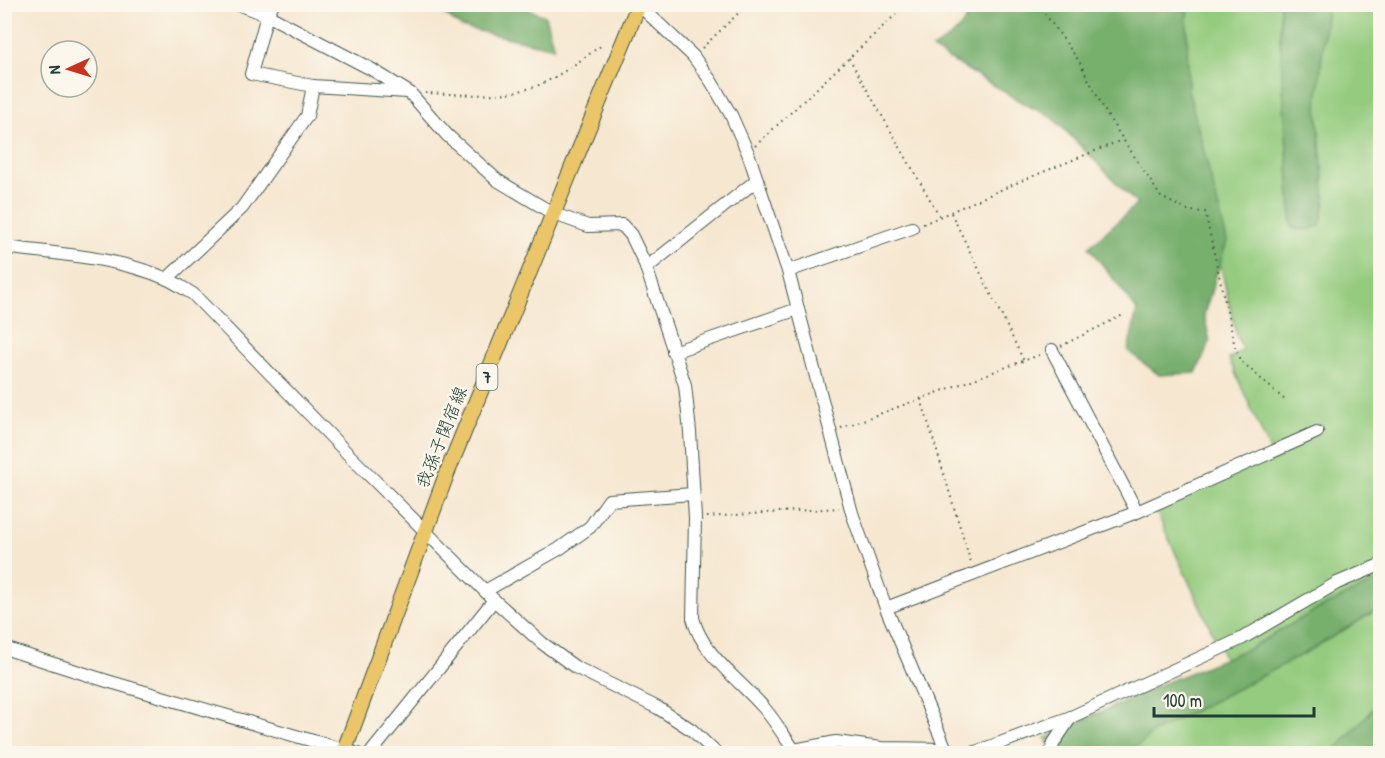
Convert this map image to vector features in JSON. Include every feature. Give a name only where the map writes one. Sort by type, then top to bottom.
[{"type":"main road","name":"我孫子関宿線","points":[[349,752],[425,531],[638,5]]},
{"type":"street","points":[[237,4],[270,10],[410,93],[447,135],[496,180],[554,214],[588,226],[622,225],[631,235],[646,268],[685,385],[695,518],[693,618],[696,631],[704,644],[765,710],[792,752],[836,742],[881,748],[947,752],[886,608],[850,507],[788,271],[748,153],[731,115],[693,56],[638,5]]},
{"type":"street","points":[[270,10],[250,74],[312,86],[410,93]]},
{"type":"street","points":[[167,279],[242,208],[307,116],[312,86]]},
{"type":"street","points":[[646,268],[757,180]]},
{"type":"street","points":[[788,271],[912,228]]},
{"type":"street","points":[[4,247],[141,269],[167,279],[193,294],[347,453],[490,595],[542,643],[575,667],[658,708],[692,730],[717,753]]},
{"type":"street","points":[[673,352],[798,309]]},
{"type":"street","points":[[1052,351],[1137,512]]},
{"type":"street","points":[[886,608],[1137,512],[1317,432]]},
{"type":"street","points":[[370,753],[490,595],[590,527],[609,500],[693,494]]},
{"type":"street","points":[[970,753],[1071,717],[1240,639],[1337,583],[1380,565]]},
{"type":"street","points":[[4,648],[107,681],[349,752]]},
{"type":"street","points":[[1051,753],[1053,744],[1071,717]]},
{"type":"path","points":[[693,56],[748,4]]},
{"type":"path","points":[[748,153],[907,4]]},
{"type":"path","points":[[1038,4],[1079,61],[1107,115],[1161,197],[1189,211],[1205,212],[1235,347],[1242,362],[1286,401]]},
{"type":"path","points":[[410,93],[484,94],[524,90],[561,73],[602,45]]},
{"type":"path","points":[[849,58],[940,217]]},
{"type":"path","points":[[912,228],[1123,140]]},
{"type":"path","points":[[951,213],[1024,361]]},
{"type":"path","points":[[830,432],[1052,351],[1123,315]]},
{"type":"path","points":[[921,398],[974,574]]},
{"type":"path","points":[[695,518],[850,507]]},
{"type":"green space","points":[[433,5],[518,5],[545,16],[554,48],[461,27]]},
{"type":"green space","points":[[978,5],[1187,5],[1188,89],[1227,241],[1204,314],[1210,342],[1196,373],[1159,375],[1128,351],[1137,310],[1089,247],[1137,204],[1053,118],[1023,103],[932,49],[956,32],[972,8]]},
{"type":"green space","points":[[1154,5],[1380,5],[1380,753],[1056,754],[1073,728],[1089,716],[1229,668],[1154,507],[1272,455],[1229,359],[1243,350],[1237,337],[1208,212]]},
{"type":"green space","points":[[1280,5],[1327,5],[1317,106],[1325,202],[1320,226],[1306,230],[1292,228],[1280,40]]},
{"type":"green space","points":[[1380,581],[1380,608],[1304,654],[1152,733],[1142,743],[1121,753],[1054,753],[1045,738],[1150,689],[1250,648],[1312,612]]},
{"type":"green space","points":[[1380,698],[1380,753],[1332,753],[1372,710]]}]
